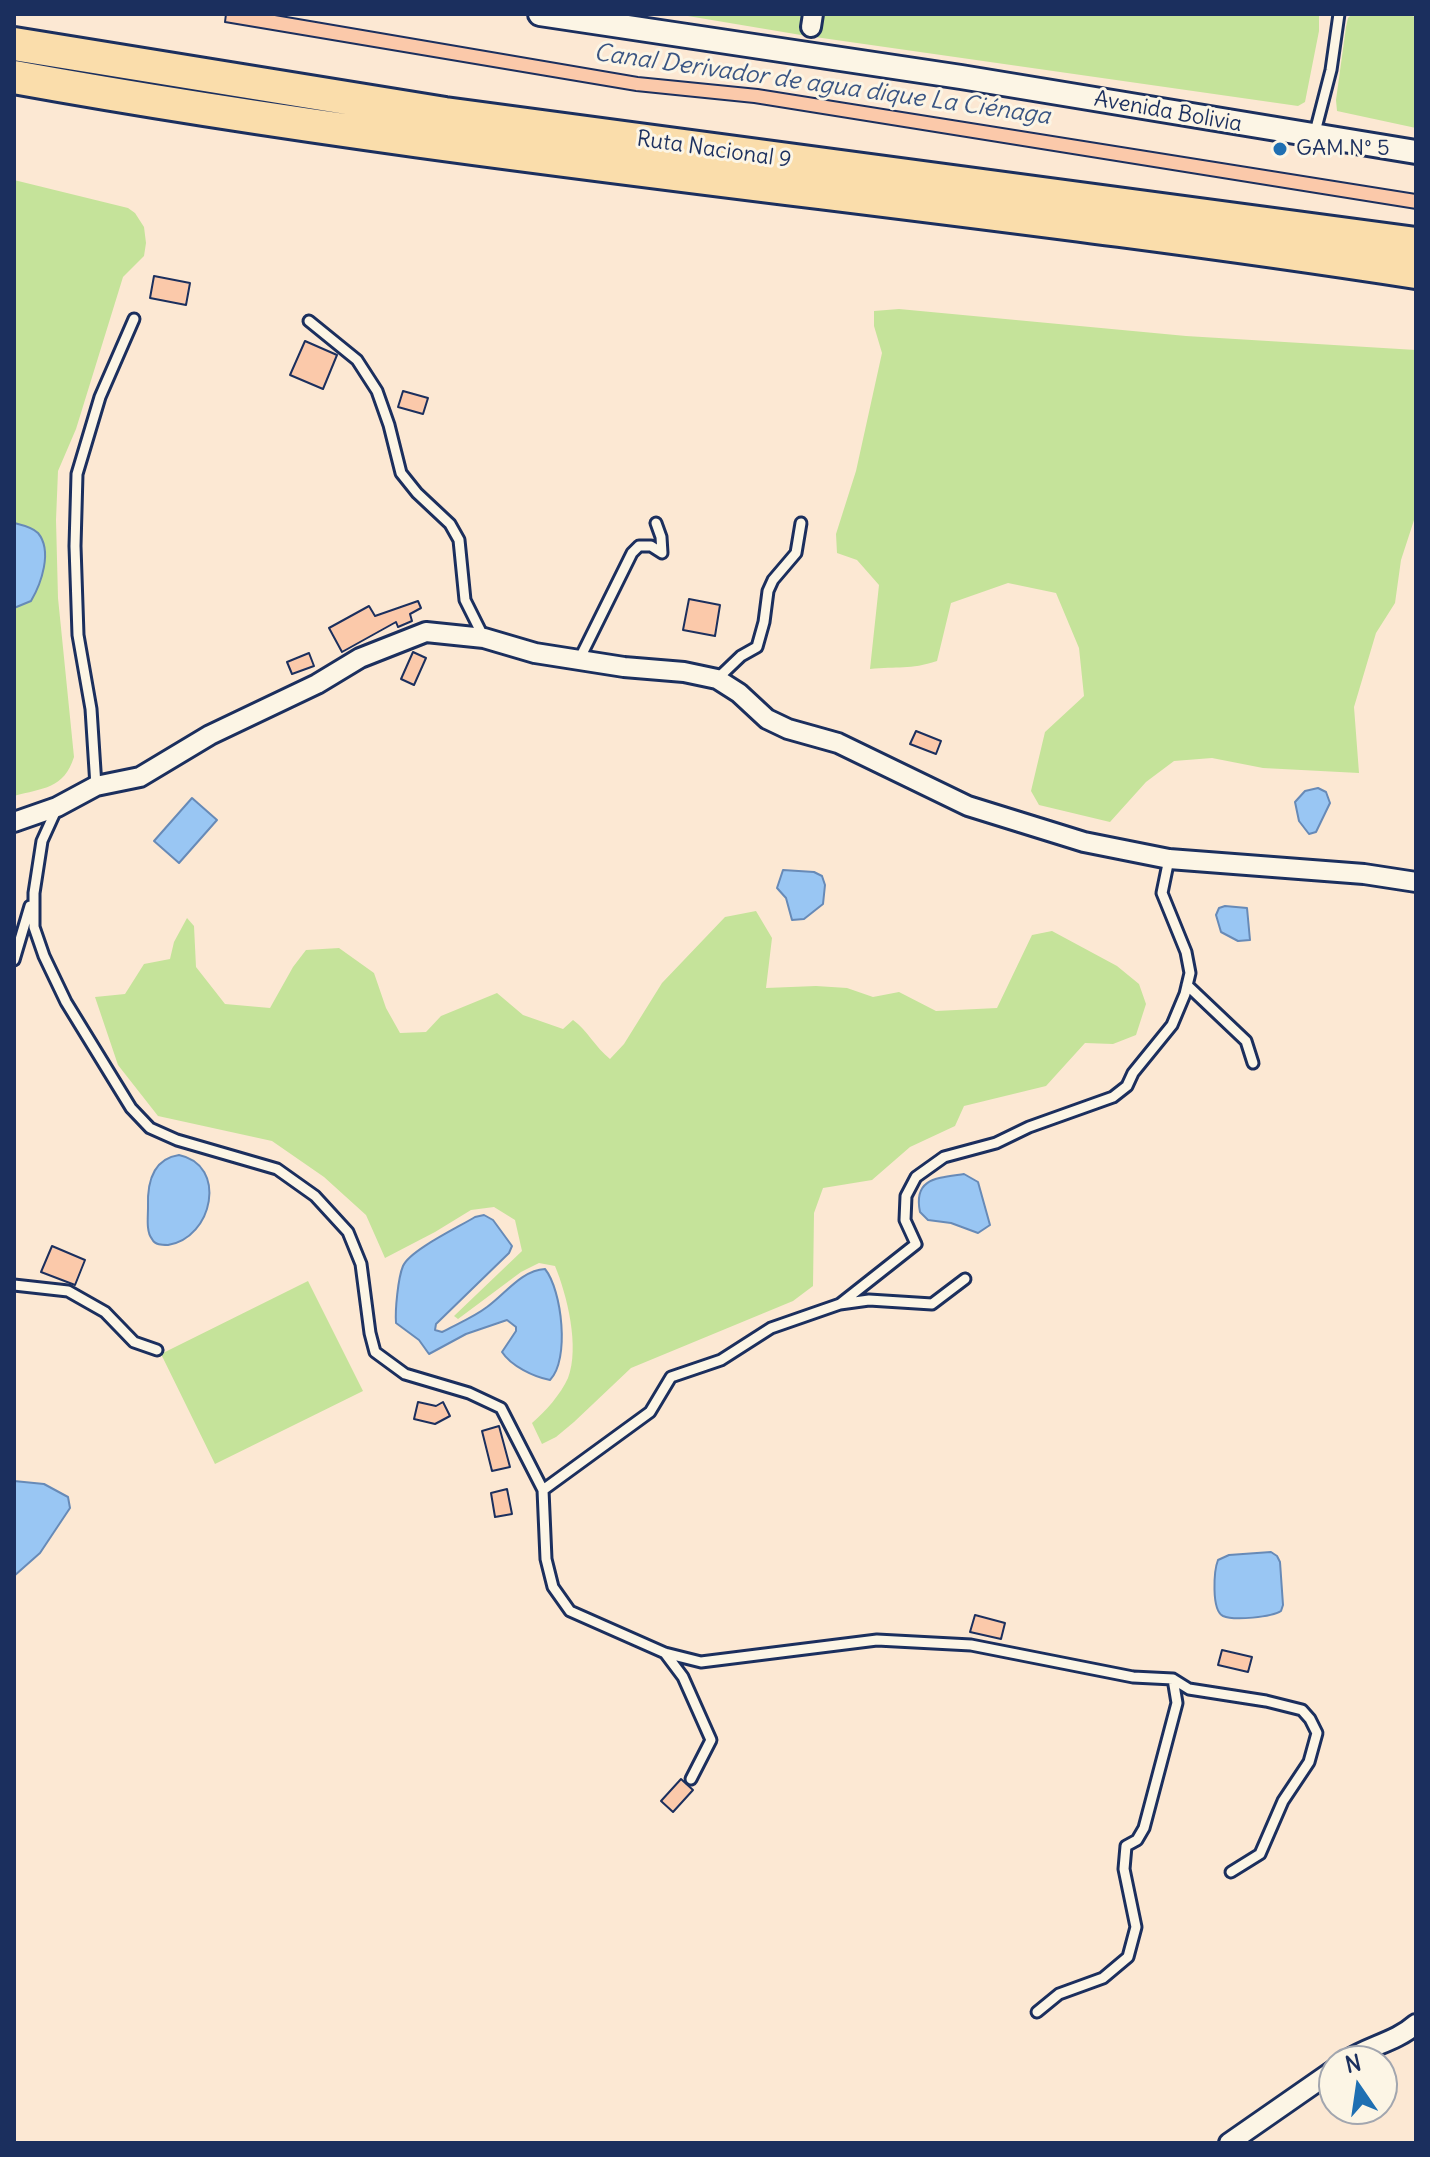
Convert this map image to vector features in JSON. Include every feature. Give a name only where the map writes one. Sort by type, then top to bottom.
[{"type":"highway","name":"Ruta Nacional 9","points":[[14,44],[445,114],[1416,244]]},
{"type":"highway","name":"Ruta Nacional 9","points":[[14,77],[139,100],[661,173],[1022,217],[1416,272]]},
{"type":"street","name":"Avenida Bolivia","points":[[540,14],[961,77],[1416,152]]},
{"type":"street","points":[[14,822],[57,807],[96,786],[140,777],[210,735],[317,684],[360,658],[426,632],[484,638],[535,653],[717,679],[739,693],[767,719],[788,729],[838,743],[968,806],[1084,842],[1169,859],[1364,874],[1416,882]]},
{"type":"street","points":[[1376,2045],[1403,2036],[1416,2024]]},
{"type":"street","points":[[1229,2143],[1318,2081]]},
{"type":"lane","points":[[1313,136],[1331,70],[1339,14]]},
{"type":"lane","points":[[96,786],[91,709],[78,635],[75,546],[77,474],[100,397],[134,319]]},
{"type":"lane","points":[[309,321],[357,360],[377,391],[401,473],[450,524],[459,540],[465,600],[484,638]]},
{"type":"lane","points":[[579,660],[632,553],[639,546],[651,546],[662,553],[656,523]]},
{"type":"lane","points":[[717,679],[741,656],[757,647],[768,591],[773,580],[796,553],[801,523]]},
{"type":"lane","points":[[14,960],[34,893],[42,841],[57,807]]},
{"type":"lane","points":[[840,1304],[916,1244],[905,1220],[906,1196],[916,1177],[944,1157],[996,1143],[1029,1127],[1113,1097],[1127,1086],[1133,1073],[1172,1025],[1190,973],[1186,952],[1162,893],[1169,859]]},
{"type":"lane","points":[[34,893],[34,927],[44,956],[66,1002],[131,1108],[150,1128],[177,1140],[277,1169],[315,1196],[348,1232],[361,1264],[375,1352],[405,1374],[469,1393],[501,1408],[543,1490],[546,1559],[553,1587],[570,1611],[665,1653],[701,1662],[877,1640],[971,1645],[1133,1677],[1173,1679],[1189,1689],[1302,1710],[1317,1733],[1309,1762],[1283,1801],[1260,1854],[1231,1872]]},
{"type":"lane","points":[[1187,985],[1246,1041],[1253,1063]]},
{"type":"lane","points":[[543,1490],[650,1412],[671,1377],[721,1360],[771,1328],[840,1304],[869,1300],[932,1304],[965,1279]]},
{"type":"lane","points":[[14,1285],[68,1291],[105,1312],[134,1342],[157,1350]]},
{"type":"lane","points":[[665,1653],[683,1677],[711,1740],[691,1779]]},
{"type":"lane","points":[[1037,2012],[1059,1994],[1103,1978],[1128,1957],[1136,1927],[1124,1869],[1126,1846],[1137,1840],[1144,1828],[1177,1703],[1173,1679]]},
{"type":"green space","points":[[676,14],[804,14],[802,28],[816,30],[819,14],[1319,14],[1319,31],[1305,102],[1298,106],[801,35]]},
{"type":"green space","points":[[1352,14],[1404,14],[1416,17],[1416,128],[1337,111],[1346,27]]},
{"type":"green space","points":[[14,180],[128,208],[144,227],[146,243],[144,256],[123,277],[76,429],[58,471],[58,598],[74,757],[70,768],[51,786],[14,796]]},
{"type":"green space","points":[[899,309],[1186,336],[1416,350],[1416,514],[1401,560],[1395,603],[1376,633],[1354,707],[1359,773],[1263,768],[1212,758],[1174,761],[1146,782],[1110,822],[1039,805],[1031,791],[1045,732],[1084,696],[1079,648],[1056,593],[1008,583],[951,603],[937,661],[911,667],[870,669],[879,585],[857,560],[837,553],[836,534],[856,471],[882,353],[874,326],[874,311]]},
{"type":"green space","points":[[756,911],[772,938],[766,988],[847,988],[873,997],[899,992],[936,1011],[997,1008],[1032,935],[1052,931],[1117,966],[1139,984],[1146,1004],[1136,1035],[1113,1044],[1085,1043],[1046,1086],[964,1106],[955,1126],[910,1147],[872,1180],[823,1188],[814,1213],[813,1286],[793,1301],[631,1368],[574,1422],[542,1444],[532,1423],[565,1384],[573,1352],[568,1306],[555,1266],[539,1263],[521,1272],[458,1319],[454,1316],[522,1251],[515,1220],[494,1207],[471,1210],[385,1258],[366,1215],[324,1177],[272,1141],[158,1116],[118,1065],[95,997],[125,994],[144,964],[170,959],[174,942],[187,918],[194,926],[196,967],[225,1004],[270,1008],[306,950],[339,948],[374,973],[386,1008],[400,1033],[426,1032],[441,1016],[497,993],[523,1015],[563,1029],[573,1020],[610,1059],[624,1044],[662,983],[725,917]]},
{"type":"green space","points":[[308,1281],[363,1391],[215,1464],[161,1354]]},
{"type":"water","points":[[14,523],[38,533],[45,549],[45,558],[42,577],[31,601],[14,608]]},
{"type":"water","points":[[1318,788],[1326,792],[1330,803],[1316,832],[1309,834],[1299,821],[1295,802],[1305,791]]},
{"type":"water","points":[[192,798],[217,820],[179,863],[154,841]]},
{"type":"water","points":[[783,870],[814,872],[822,876],[825,885],[823,904],[804,919],[792,920],[786,898],[777,888]]},
{"type":"water","points":[[1219,908],[1247,908],[1250,940],[1238,941],[1221,932],[1216,915]]},
{"type":"water","points":[[179,1155],[194,1161],[204,1172],[209,1186],[209,1201],[196,1229],[183,1240],[168,1245],[159,1244],[153,1241],[148,1228],[150,1182],[157,1167],[170,1157]]},
{"type":"water","points":[[964,1174],[978,1182],[990,1225],[978,1233],[951,1223],[928,1220],[920,1212],[920,1192],[924,1186],[936,1179]]},
{"type":"water","points":[[484,1215],[493,1220],[512,1246],[509,1253],[436,1324],[435,1330],[442,1332],[471,1317],[521,1278],[545,1269],[556,1292],[562,1342],[556,1370],[550,1380],[523,1370],[502,1352],[516,1331],[516,1327],[507,1320],[466,1334],[429,1354],[419,1340],[396,1323],[400,1278],[407,1260],[436,1239]]},
{"type":"water","points":[[14,1481],[44,1484],[68,1497],[70,1508],[40,1553],[14,1576]]},
{"type":"water","points":[[1271,1552],[1280,1562],[1281,1611],[1253,1618],[1223,1616],[1215,1598],[1218,1560],[1229,1555]]},
{"type":"building","points":[[226,14],[269,14],[638,77],[758,89],[1416,194],[1416,209],[754,103],[636,91],[225,22]]},
{"type":"building","points":[[154,276],[190,283],[186,305],[150,298]]},
{"type":"building","points":[[305,341],[337,355],[323,389],[290,375]]},
{"type":"building","points":[[403,391],[428,398],[423,414],[398,407]]},
{"type":"building","points":[[689,599],[720,605],[715,636],[683,630]]},
{"type":"building","points":[[418,601],[421,608],[410,614],[412,621],[398,627],[396,622],[342,652],[329,628],[369,606],[375,616]]},
{"type":"building","points":[[413,652],[426,658],[414,685],[401,679]]},
{"type":"building","points":[[309,653],[314,666],[292,674],[287,662]]},
{"type":"building","points":[[916,731],[941,741],[936,754],[910,744]]},
{"type":"building","points":[[52,1246],[85,1260],[75,1285],[41,1272]]},
{"type":"building","points":[[418,1402],[436,1406],[443,1402],[450,1416],[435,1424],[414,1419]]},
{"type":"building","points":[[499,1426],[510,1467],[492,1471],[482,1431]]},
{"type":"building","points":[[507,1489],[512,1514],[495,1517],[491,1493]]},
{"type":"building","points":[[975,1615],[1005,1623],[1001,1639],[970,1632]]},
{"type":"building","points":[[1222,1650],[1252,1657],[1248,1672],[1218,1665]]},
{"type":"building","points":[[681,1779],[693,1790],[673,1812],[661,1801]]},
{"type":"place","name":"GAM N° 5","points":[[1280,149]]},
{"type":"water label","name":"Canal Derivador de agua dique La Ciénaga","points":[[822,85]]}]
